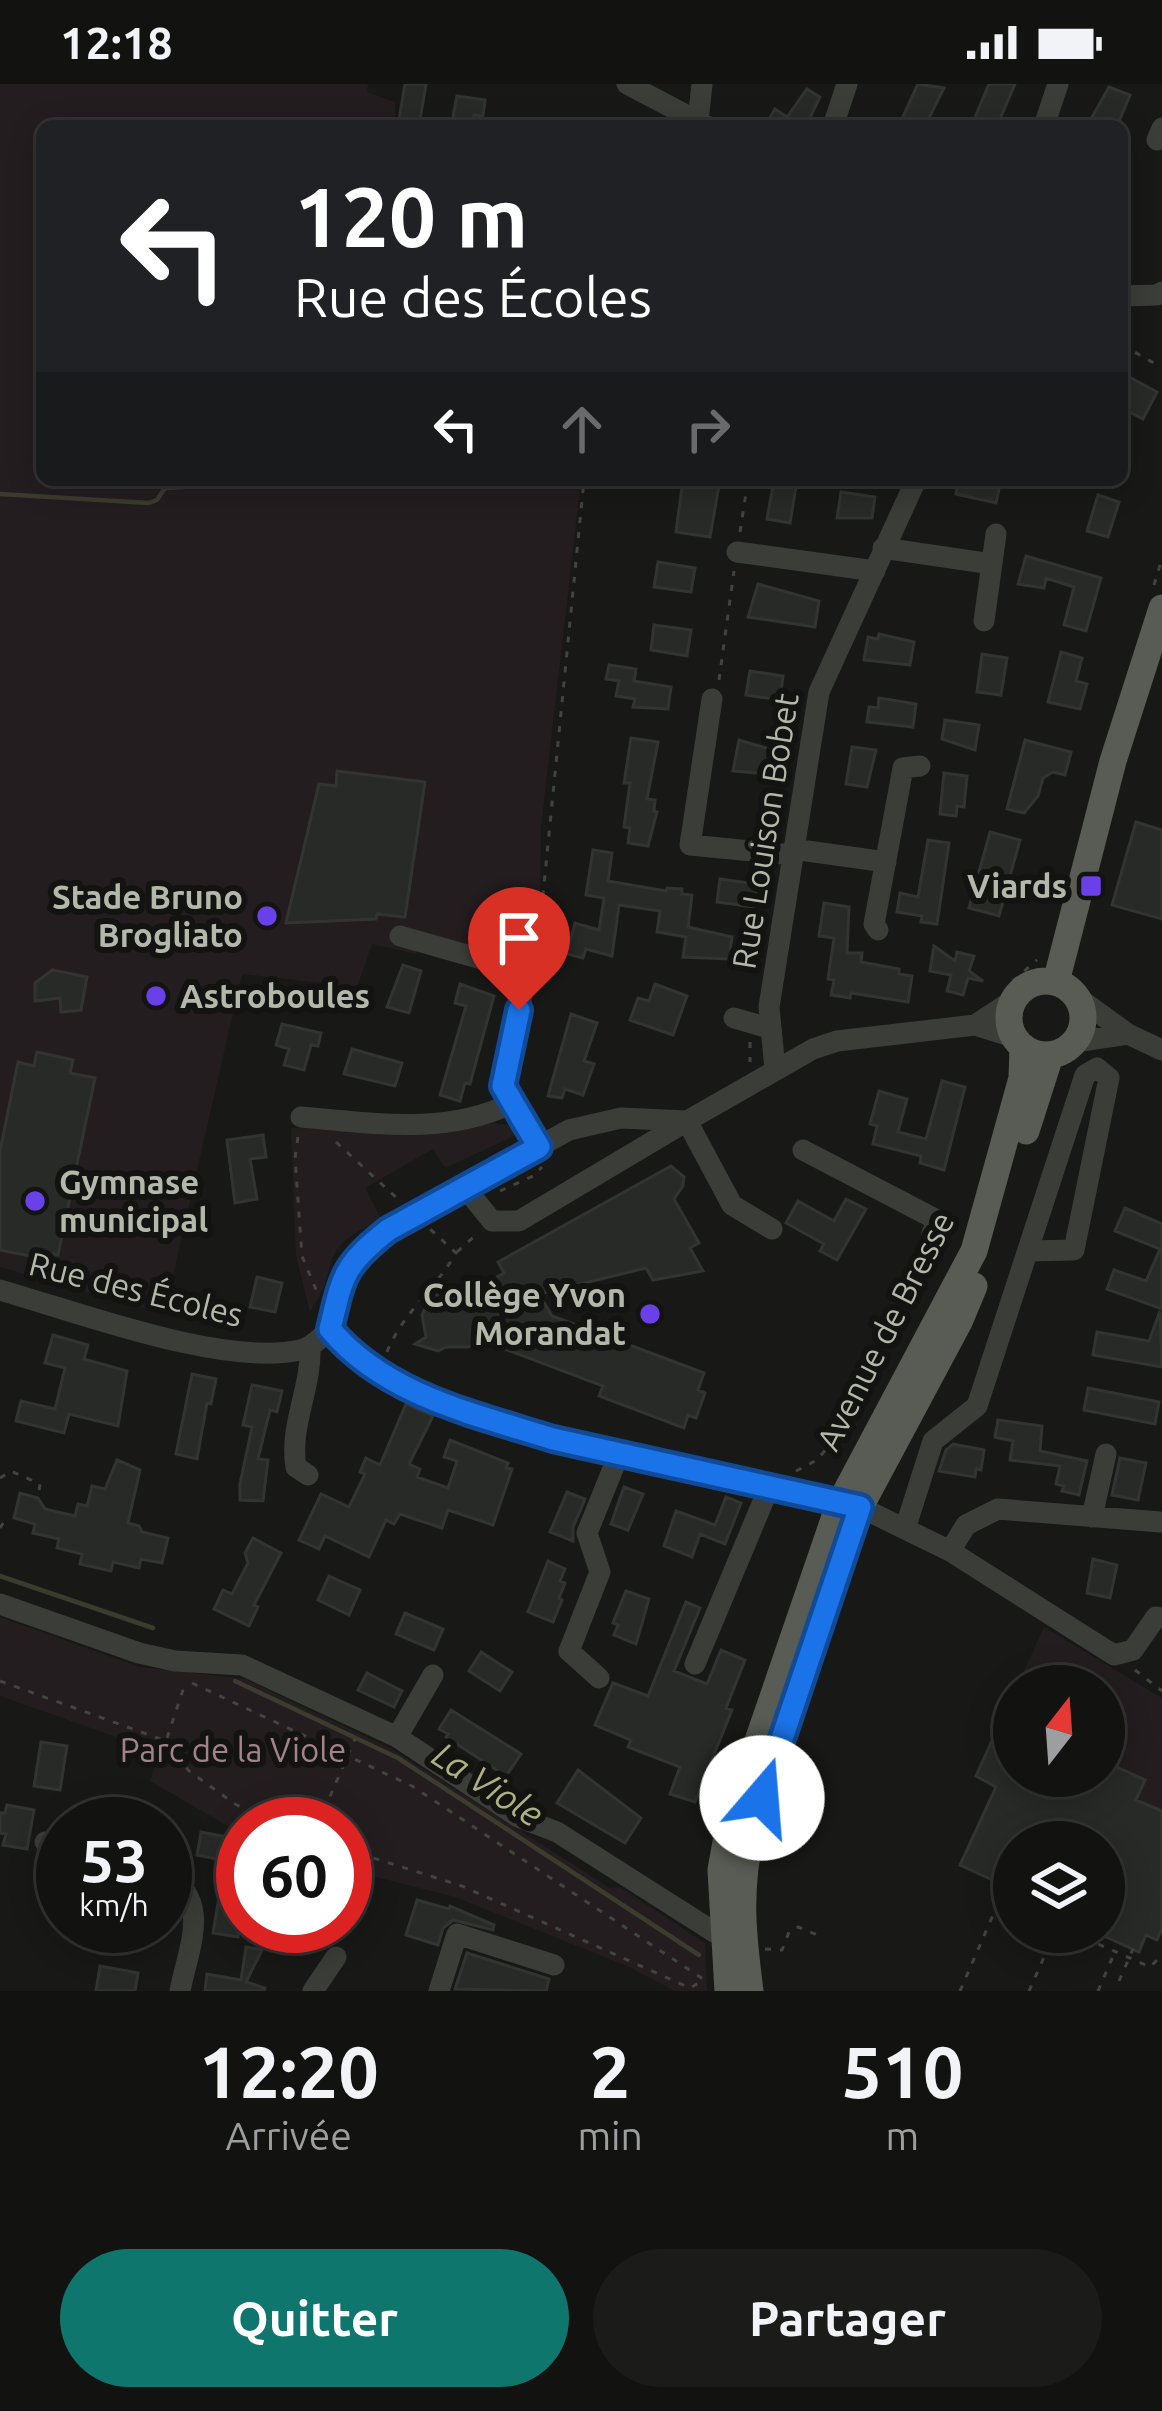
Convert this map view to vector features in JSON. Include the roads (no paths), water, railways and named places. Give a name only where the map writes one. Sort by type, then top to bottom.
[{"type":"main road","points":[[1066,990],[1027,986],[1013,1000],[1008,1018],[1028,1047],[1075,1042],[1083,1019],[1066,990],[1113,761],[1162,608]]},
{"type":"main road","name":"Avenue de Bresse","points":[[751,1991],[742,1938],[741,1877],[752,1828],[849,1506],[891,1401],[974,1251],[1028,1047]]},
{"type":"main road","name":"Avenue de Bresse","points":[[849,1506],[959,1322],[988,1252],[1028,1047]]},
{"type":"main road","name":"Avenue de Bresse","points":[[716,1986],[742,1938]]},
{"type":"street","points":[[627,84],[694,120]]},
{"type":"street","points":[[702,84],[702,120]]},
{"type":"street","points":[[835,120],[848,84]]},
{"type":"street","points":[[1045,120],[1058,84]]},
{"type":"street","points":[[1128,296],[1162,293]]},
{"type":"street","name":"Rue Louison Bobet","points":[[775,1069],[770,1028],[792,852],[819,692],[913,486]]},
{"type":"street","points":[[984,621],[996,534]]},
{"type":"street","points":[[883,548],[992,564]]},
{"type":"street","points":[[736,553],[875,572]]},
{"type":"street","points":[[712,699],[690,845],[886,862]]},
{"type":"street","points":[[878,930],[874,924],[903,768],[920,766]]},
{"type":"street","points":[[400,936],[527,972],[503,1086],[539,1147]]},
{"type":"street","points":[[1066,990],[1128,1034],[1162,1050]]},
{"type":"street","points":[[466,1189],[492,1221],[519,1221],[813,1048],[975,1024],[1013,1000]]},
{"type":"street","points":[[734,1018],[770,1028]]},
{"type":"street","points":[[975,1024],[1028,1047]]},
{"type":"street","points":[[1075,1042],[1128,1034]]},
{"type":"street","points":[[905,1529],[933,1441],[977,1406],[1084,1075],[1097,1068],[1108,1078],[1074,1250],[1028,1251]]},
{"type":"street","points":[[302,1117],[455,1123],[485,1117],[512,1103]]},
{"type":"street","points":[[308,1475],[296,1467],[292,1444],[311,1366],[310,1346],[330,1329],[350,1263],[388,1230],[568,1130],[621,1118],[687,1121]]},
{"type":"street","points":[[687,1121],[732,1205],[772,1229]]},
{"type":"street","points":[[803,1150],[938,1221],[932,1233]]},
{"type":"street","name":"Rue des Écoles","points":[[0,1290],[219,1349],[278,1353],[310,1346]]},
{"type":"street","points":[[330,1329],[350,1352],[393,1383],[553,1439],[770,1485],[849,1506],[905,1529],[950,1551],[1114,1655],[1133,1650],[1156,1617],[1162,1618]]},
{"type":"street","points":[[599,1678],[569,1651],[600,1572],[587,1533],[620,1454]]},
{"type":"street","points":[[1092,1517],[1106,1454]]},
{"type":"street","points":[[695,1664],[770,1485]]},
{"type":"street","points":[[950,1551],[966,1525],[998,1509],[1160,1522]]},
{"type":"street","points":[[0,1604],[140,1654],[242,1665],[397,1737],[518,1817],[556,1832],[714,1931],[742,1938]]},
{"type":"street","points":[[397,1737],[433,1675]]},
{"type":"street","points":[[439,1991],[457,1934],[554,1965]]},
{"type":"street","points":[[180,1991],[187,1953]]},
{"type":"street","points":[[313,1991],[336,1957]]},
{"type":"waterway","points":[[0,494],[149,503],[165,488],[186,486]]},
{"type":"waterway","name":"La Viole","points":[[0,1576],[153,1628]]},
{"type":"waterway","name":"La Viole","points":[[235,1681],[398,1758],[699,1955]]},
{"type":"place","name":"Viards","points":[[1091,886]]},
{"type":"place","name":"Stade Bruno Brogliato","points":[[267,916]]},
{"type":"place","name":"Astroboules","points":[[156,996]]},
{"type":"place","name":"Gymnase municipal","points":[[35,1201]]},
{"type":"place","name":"Collège Yvon Morandat","points":[[650,1314]]},
{"type":"park label","name":"Parc de la Viole","points":[[233,1750]]}]
